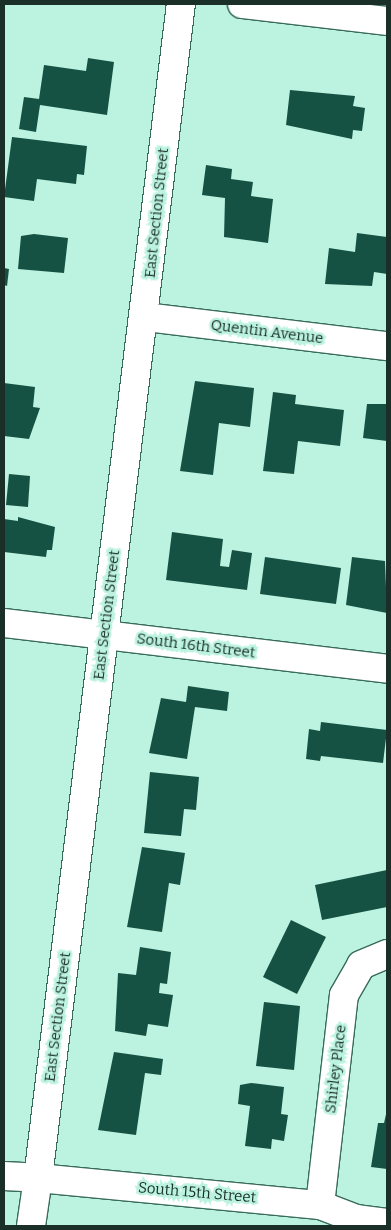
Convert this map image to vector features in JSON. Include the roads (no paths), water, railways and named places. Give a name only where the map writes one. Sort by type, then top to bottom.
[{"type":"street","name":"East Section Street","points":[[32,1226],[104,635],[146,317],[181,4]]},
{"type":"street","points":[[242,4],[387,21]]},
{"type":"street","name":"Quentin Avenue","points":[[146,317],[387,346]]},
{"type":"street","name":"South 16th Street","points":[[4,623],[387,669]]},
{"type":"street","name":"Shirley Place","points":[[320,1205],[344,994],[361,964],[387,954]]},
{"type":"street","name":"South 15th Street","points":[[4,1176],[320,1205],[356,1219],[387,1222]]}]
